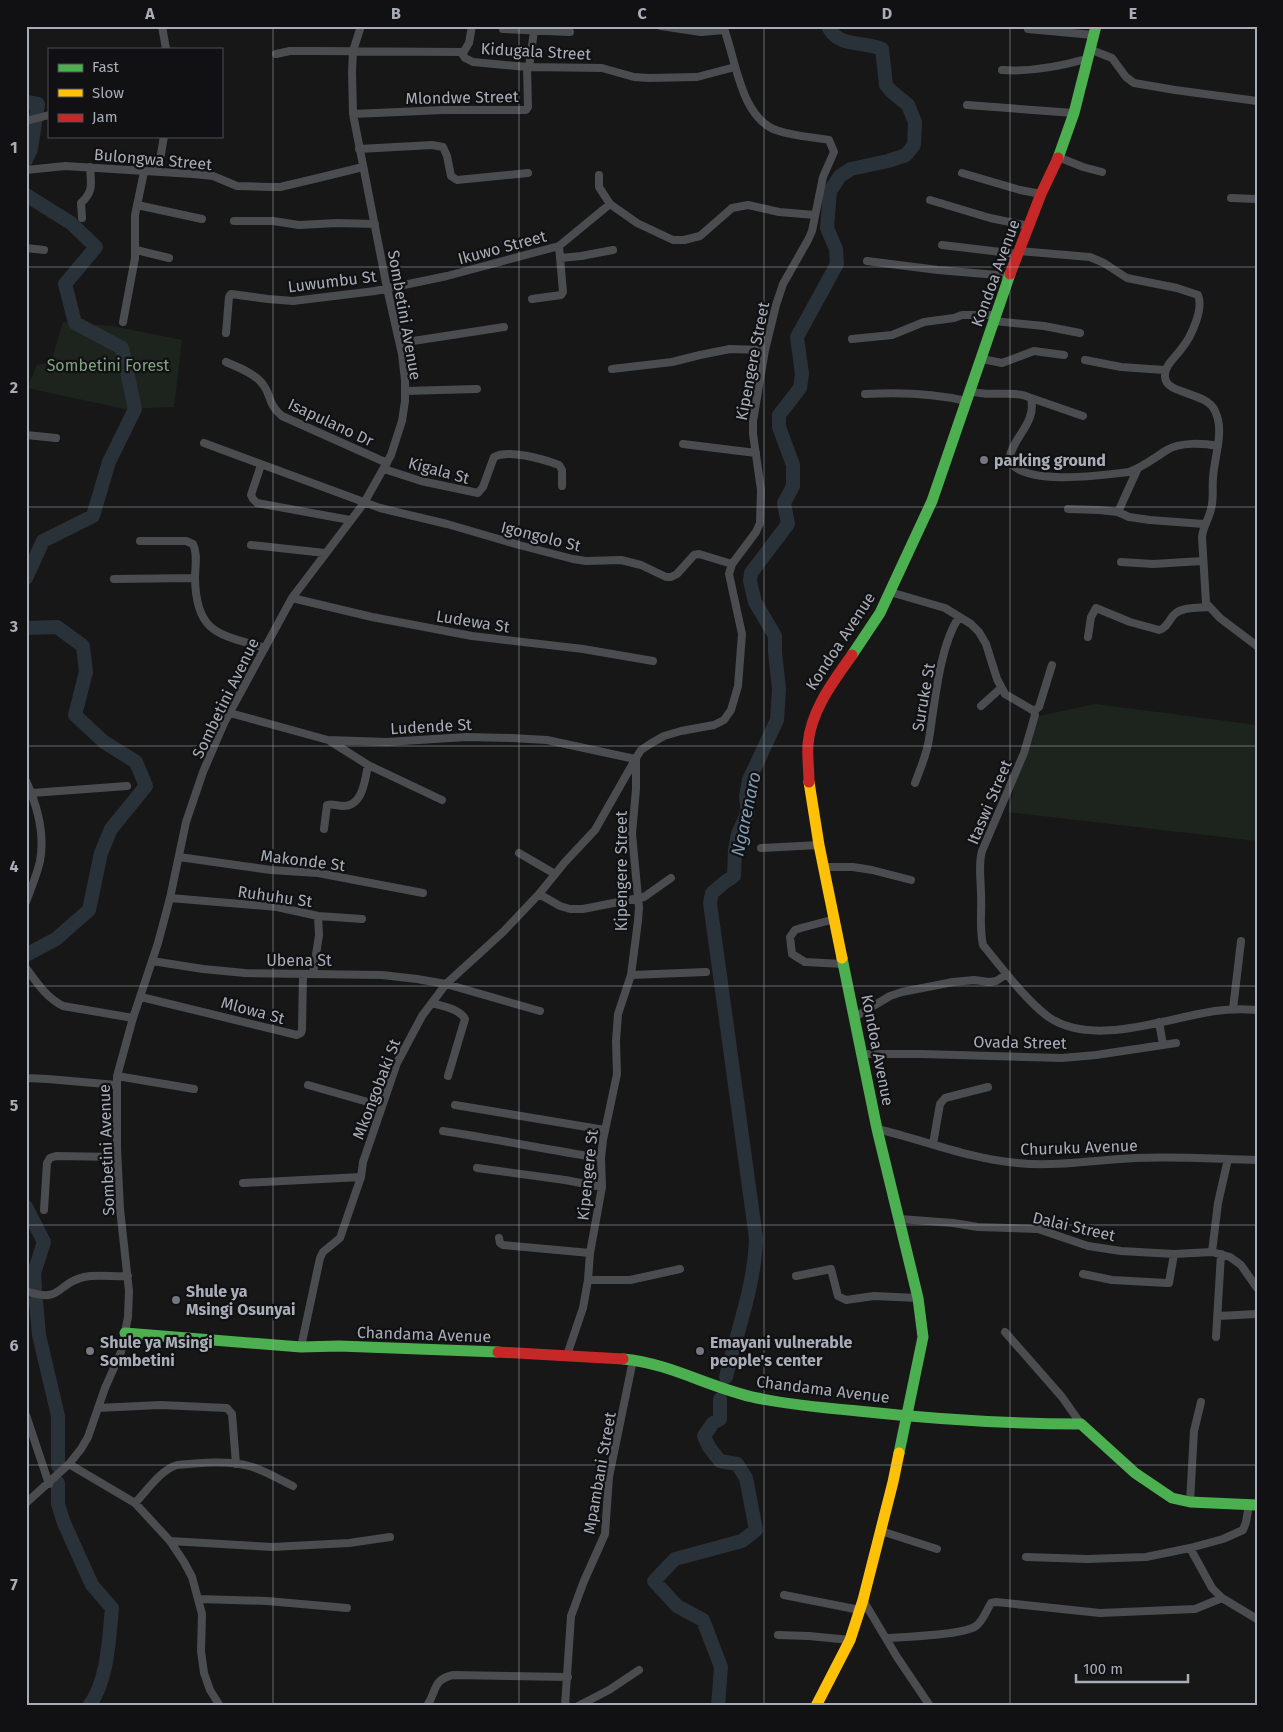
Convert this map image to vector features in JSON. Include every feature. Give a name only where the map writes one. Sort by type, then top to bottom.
[{"type":"street","points":[[162,26],[166,48]]},
{"type":"street","name":"Sombetini Avenue","points":[[26,1503],[69,1464],[81,1449],[88,1437],[121,1352],[128,1317],[128,1276],[120,1209],[117,1157],[117,1076],[170,898],[186,822],[203,772],[230,713],[292,598],[364,503],[385,466],[398,435],[405,401],[405,380],[400,343],[359,149],[354,114],[352,72],[354,52],[361,26]]},
{"type":"street","points":[[463,53],[469,43],[472,26]]},
{"type":"street","points":[[661,26],[701,32],[723,28]]},
{"type":"street","name":"Kipengere Street","points":[[723,28],[735,67],[751,108],[765,124],[779,131],[829,140],[834,152],[823,178],[808,240],[783,284],[765,350],[752,434],[761,490],[760,523],[756,532],[732,564]]},
{"type":"street","points":[[503,29],[570,32]]},
{"type":"street","points":[[1028,29],[1094,31]]},
{"type":"street","points":[[528,67],[534,31]]},
{"type":"street","name":"Kondoa Avenue","points":[[816,1706],[850,1640],[862,1605],[899,1454],[923,1337],[918,1298],[877,1129],[819,844],[809,783],[808,744],[811,729],[823,697],[875,620],[932,501],[1009,276],[1074,113],[1094,31]]},
{"type":"street","name":"Kidugala Street","points":[[276,54],[290,52],[463,53],[465,58],[473,62],[528,67],[602,68],[634,77],[649,78],[697,77],[735,67]]},
{"type":"street","points":[[1002,70],[1020,72],[1032,70],[1088,54],[1112,58],[1126,78],[1134,83],[1257,101]]},
{"type":"street","name":"Mlondwe Street","points":[[354,114],[443,110],[526,110],[528,107],[528,67]]},
{"type":"street","points":[[967,104],[1044,112],[1074,113]]},
{"type":"street","points":[[26,121],[48,116]]},
{"type":"street","points":[[158,172],[164,138]]},
{"type":"street","points":[[359,149],[432,145],[443,147],[451,176],[457,180],[528,173]]},
{"type":"street","points":[[1058,157],[1102,172]]},
{"type":"street","name":"Bulongwa Street","points":[[26,170],[65,166],[90,167],[213,176],[237,186],[280,187],[363,167]]},
{"type":"street","points":[[82,218],[81,203],[92,188],[90,167]]},
{"type":"street","points":[[123,322],[136,250],[135,216],[144,172]]},
{"type":"street","points":[[962,173],[1020,190],[1041,194]]},
{"type":"street","points":[[599,174],[599,187],[610,204],[651,231],[673,240],[684,240],[700,236],[732,208],[748,206],[815,216]]},
{"type":"street","points":[[1231,198],[1257,199]]},
{"type":"street","points":[[930,200],[990,218],[1029,226]]},
{"type":"street","name":"Ikuwo Street","points":[[387,288],[457,274],[559,246],[610,204]]},
{"type":"street","points":[[137,205],[202,219]]},
{"type":"street","points":[[234,221],[273,221],[299,225],[375,224]]},
{"type":"street","points":[[532,299],[561,295],[563,290],[559,246]]},
{"type":"street","points":[[942,246],[1090,258],[1104,263],[1127,278],[1177,288],[1198,296],[1200,301],[1199,310],[1193,328],[1182,349],[1166,370],[1165,380],[1168,385],[1198,396],[1215,409],[1218,422],[1218,446],[1213,478],[1212,507],[1204,524],[1202,537],[1205,599],[1208,607],[1257,646]]},
{"type":"street","points":[[26,248],[44,250]]},
{"type":"street","points":[[136,250],[169,258]]},
{"type":"street","points":[[561,258],[613,250]]},
{"type":"street","points":[[867,261],[1009,276]]},
{"type":"street","name":"Luwumbu St","points":[[226,334],[229,297],[231,294],[292,301],[387,288]]},
{"type":"street","points":[[852,339],[892,336],[924,322],[954,318],[962,315],[995,318],[1080,333]]},
{"type":"street","points":[[400,343],[504,327]]},
{"type":"street","points":[[612,369],[672,362],[730,349],[765,350]]},
{"type":"street","points":[[982,359],[1002,363],[1034,351],[1064,355]]},
{"type":"street","points":[[1085,360],[1121,367],[1166,370]]},
{"type":"street","name":"Isapulano Dr","points":[[226,362],[260,381],[274,408],[282,416],[385,466]]},
{"type":"street","points":[[405,391],[477,389]]},
{"type":"street","points":[[865,394],[909,393],[941,396],[1020,394],[1083,416]]},
{"type":"street","points":[[1031,398],[1031,417],[1010,453],[1009,460],[1016,468],[1033,474],[1062,477],[1116,474],[1138,468],[1174,446],[1200,444],[1218,446]]},
{"type":"street","points":[[26,435],[56,438]]},
{"type":"street","points":[[204,443],[364,503]]},
{"type":"street","points":[[683,444],[756,453]]},
{"type":"street","name":"Kigala St","points":[[385,466],[421,480],[478,493],[483,488],[494,457],[499,454],[510,454],[540,459],[559,465],[562,470],[562,486]]},
{"type":"street","points":[[261,465],[251,495],[257,503],[350,520]]},
{"type":"street","points":[[1118,512],[1138,468]]},
{"type":"street","name":"Igongolo St","points":[[364,503],[573,559],[612,559],[630,562],[666,577],[677,574],[694,555],[699,554],[732,564]]},
{"type":"street","points":[[1068,509],[1118,512],[1138,519],[1204,524]]},
{"type":"street","points":[[140,541],[186,541],[194,544],[196,552],[196,600],[206,624],[220,634],[265,648]]},
{"type":"street","points":[[251,545],[325,553]]},
{"type":"street","points":[[1121,562],[1152,564],[1202,560]]},
{"type":"street","points":[[635,758],[641,750],[664,736],[714,725],[724,720],[731,710],[738,686],[742,634],[729,574],[732,564]]},
{"type":"street","points":[[114,579],[195,578]]},
{"type":"street","points":[[890,592],[936,604],[971,624],[980,632],[986,644],[1001,688],[1005,694],[1034,712]]},
{"type":"street","name":"Ludewa St","points":[[292,598],[372,617],[472,636],[583,649],[653,661]]},
{"type":"street","points":[[1088,637],[1091,617],[1096,608],[1130,622],[1160,630],[1165,628],[1171,617],[1178,611],[1208,607]]},
{"type":"street","name":"Suruke St","points":[[915,783],[927,749],[936,693],[949,635],[959,617]]},
{"type":"street","name":"Itaswi Street","points":[[1052,665],[1039,707],[1034,712],[1035,715],[1024,753],[987,838],[980,860],[980,933],[983,945],[1037,1008],[1051,1019],[1064,1025],[1096,1030],[1121,1028],[1233,1010],[1257,1010]]},
{"type":"street","points":[[981,706],[1001,688]]},
{"type":"street","name":"Ludende St","points":[[230,713],[328,740],[387,742],[466,737],[547,740],[635,758]]},
{"type":"street","points":[[328,740],[368,765],[442,800]]},
{"type":"street","name":"Kipengere Street","points":[[616,1025],[622,999],[631,975],[638,921],[638,898],[632,834],[636,789],[635,758]]},
{"type":"street","name":"Mkongobaki St","points":[[301,1348],[320,1258],[323,1252],[340,1238],[361,1177],[363,1162],[397,1063],[422,1016],[446,984],[492,943],[539,894],[595,830],[635,758]]},
{"type":"street","points":[[324,829],[327,805],[346,806],[356,802],[362,792],[368,765]]},
{"type":"street","points":[[26,780],[38,812],[41,838],[38,870],[26,902]]},
{"type":"street","points":[[32,793],[127,786]]},
{"type":"street","points":[[761,848],[819,844]]},
{"type":"street","points":[[520,854],[555,874]]},
{"type":"street","name":"Makonde St","points":[[179,857],[271,870],[318,873],[423,893]]},
{"type":"street","points":[[824,868],[872,870],[910,880]]},
{"type":"street","points":[[539,894],[549,901],[570,909],[583,909],[649,895],[671,878]]},
{"type":"street","name":"Ruhuhu St","points":[[170,898],[277,907],[318,916],[319,935],[313,974]]},
{"type":"street","points":[[318,916],[362,919]]},
{"type":"street","points":[[835,920],[795,930],[790,937],[792,954],[805,962],[843,964]]},
{"type":"street","points":[[1233,1010],[1241,941]]},
{"type":"street","name":"Ubena St","points":[[152,961],[245,973],[382,974],[446,984],[540,1011]]},
{"type":"street","points":[[26,968],[45,994],[63,1006],[133,1018]]},
{"type":"street","points":[[631,975],[706,972]]},
{"type":"street","name":"Mlowa St","points":[[141,997],[297,1035],[302,1030],[303,974]]},
{"type":"street","points":[[855,1017],[890,996],[902,992],[959,981],[996,981],[1007,974]]},
{"type":"street","points":[[432,1003],[458,1012],[465,1019],[448,1076]]},
{"type":"street","points":[[1159,1022],[1163,1045]]},
{"type":"street","name":"Kipengere St","points":[[567,1355],[583,1308],[590,1253],[602,1187],[601,1158],[617,1074],[616,1025]]},
{"type":"street","name":"Ovada Street","points":[[862,1054],[1062,1058],[1176,1043]]},
{"type":"street","points":[[117,1076],[194,1089]]},
{"type":"street","points":[[26,1078],[48,1078],[117,1085]]},
{"type":"street","points":[[308,1085],[382,1106]]},
{"type":"street","points":[[933,1144],[940,1104],[945,1098],[988,1087]]},
{"type":"street","points":[[454,1105],[605,1130]]},
{"type":"street","name":"Churuku Avenue","points":[[877,1129],[981,1157],[1020,1164],[1066,1164],[1115,1159],[1168,1157],[1257,1160]]},
{"type":"street","points":[[443,1131],[601,1158]]},
{"type":"street","points":[[44,1210],[47,1163],[50,1158],[56,1156],[117,1157]]},
{"type":"street","points":[[1212,1252],[1218,1203],[1228,1159]]},
{"type":"street","points":[[477,1168],[602,1187]]},
{"type":"street","points":[[243,1183],[361,1177]]},
{"type":"street","name":"Dalai Street","points":[[900,1220],[953,1223],[978,1227],[1038,1229],[1088,1246],[1150,1254],[1212,1252],[1230,1257],[1242,1265],[1257,1288]]},
{"type":"street","points":[[499,1238],[500,1243],[503,1245],[590,1253]]},
{"type":"street","points":[[1084,1274],[1112,1280],[1169,1283],[1174,1254]]},
{"type":"street","points":[[1216,1337],[1222,1254]]},
{"type":"street","points":[[588,1280],[630,1280],[680,1269]]},
{"type":"street","points":[[796,1276],[831,1269],[838,1296],[846,1300],[874,1296],[918,1298]]},
{"type":"street","points":[[26,1292],[38,1296],[49,1296],[84,1277],[128,1276]]},
{"type":"street","points":[[1218,1316],[1257,1314]]},
{"type":"street","points":[[1005,1332],[1062,1397],[1081,1424],[1147,1483],[1172,1498],[1190,1502],[1253,1505],[1244,1530],[1223,1539],[1190,1548],[1146,1557],[1087,1559],[1026,1557]]},
{"type":"street","name":"Chandama Avenue","points":[[125,1333],[301,1348],[339,1346],[567,1355],[633,1360],[659,1366],[747,1396],[783,1403],[929,1419],[1081,1424]]},
{"type":"street","name":"Mpambani Street","points":[[565,1706],[569,1634],[572,1616],[584,1581],[605,1534],[609,1477],[633,1360]]},
{"type":"street","points":[[1190,1502],[1194,1431],[1200,1402]]},
{"type":"street","points":[[98,1408],[160,1405],[228,1408],[232,1414],[236,1464]]},
{"type":"street","points":[[26,1415],[48,1484]]},
{"type":"street","points":[[69,1464],[135,1504],[170,1541],[192,1577],[199,1599],[202,1614],[201,1651],[204,1673],[218,1705]]},
{"type":"street","points":[[135,1504],[170,1467],[184,1464],[236,1464],[249,1466],[266,1472],[292,1486]]},
{"type":"street","points":[[881,1531],[937,1549]]},
{"type":"street","points":[[170,1541],[272,1547],[349,1543],[390,1537]]},
{"type":"street","points":[[1190,1548],[1212,1588],[1222,1598],[1257,1619]]},
{"type":"street","points":[[784,1595],[862,1605],[930,1706]]},
{"type":"street","points":[[886,1638],[930,1636],[971,1630],[978,1625],[991,1603],[996,1602],[1100,1613],[1195,1610],[1222,1598]]},
{"type":"street","points":[[199,1599],[267,1600],[347,1608]]},
{"type":"street","points":[[778,1635],[850,1640]]},
{"type":"street","points":[[578,1706],[609,1690],[639,1670]]},
{"type":"street","points":[[427,1706],[439,1681],[443,1677],[453,1675],[568,1677]]},
{"type":"green space","name":"Sombetini Forest","points":[[63,322],[112,326],[182,340],[174,407],[125,409],[27,388],[37,365],[51,362]]},
{"type":"green space","points":[[1095,704],[1257,725],[1257,841],[1008,812],[1030,718]]},
{"type":"waterway","name":"Ngarenaro","points":[[726,1377],[749,1290],[756,1238],[710,903],[712,893],[734,876],[738,834],[748,812],[746,797],[749,780],[777,720],[779,689],[775,636],[755,602],[750,581],[751,573],[788,524],[784,503],[793,486],[793,465],[779,427],[779,415],[800,388],[802,374],[797,337],[837,264],[836,249],[827,228],[830,191],[840,176],[851,169],[906,155],[914,145],[915,122],[908,105],[886,85],[882,49],[845,41],[832,33],[828,26]]},
{"type":"waterway","points":[[26,102],[38,104],[31,149],[26,160]]},
{"type":"waterway","points":[[26,195],[71,223],[96,247],[65,284],[75,323],[122,348],[135,409],[109,462],[93,516],[43,541],[26,578]]},
{"type":"waterway","points":[[26,628],[57,627],[83,646],[86,672],[75,715],[104,742],[136,762],[146,786],[111,829],[101,853],[89,910],[56,939],[26,955]]},
{"type":"waterway","points":[[26,1207],[44,1242],[34,1273],[35,1288]]},
{"type":"waterway","points":[[36,1301],[39,1335],[58,1416],[58,1466]]},
{"type":"waterway","name":"Ngarenaro","points":[[718,1706],[721,1667],[703,1620],[677,1606],[654,1581],[675,1559],[742,1541],[756,1530],[746,1478],[737,1464],[720,1461],[709,1447],[704,1436],[713,1423],[720,1419],[720,1399]]},
{"type":"waterway","points":[[58,1483],[58,1504],[64,1523],[92,1585],[112,1608],[104,1672],[89,1706]]},
{"type":"traffic: fast","points":[[1058,158],[1074,113],[1096,26]]},
{"type":"traffic: fast","points":[[852,655],[880,613],[932,501],[1010,274]]},
{"type":"traffic: fast","points":[[842,958],[877,1129],[918,1298],[923,1337],[899,1453]]},
{"type":"traffic: fast","points":[[125,1333],[301,1347],[339,1346],[498,1352]]},
{"type":"traffic: fast","points":[[623,1359],[640,1361],[674,1371],[740,1394],[795,1404],[942,1419],[1081,1424],[1135,1473],[1172,1498],[1190,1502],[1257,1505]]},
{"type":"traffic: slow","points":[[809,782],[819,845],[842,958]]},
{"type":"traffic: slow","points":[[816,1706],[850,1640],[863,1600],[899,1453]]},
{"type":"traffic: jam","points":[[1010,274],[1041,194],[1058,158]]},
{"type":"traffic: jam","points":[[809,782],[808,744],[813,720],[824,697],[852,655]]},
{"type":"traffic: jam","points":[[498,1352],[623,1359]]},
{"type":"place","name":"parking ground","points":[[984,460]]},
{"type":"place","name":"Shule ya Msingi Osunyai","points":[[176,1300]]},
{"type":"place","name":"Shule ya Msingi Sombetini","points":[[90,1351]]},
{"type":"place","name":"Emayani vulnerable people's center","points":[[700,1351]]}]
